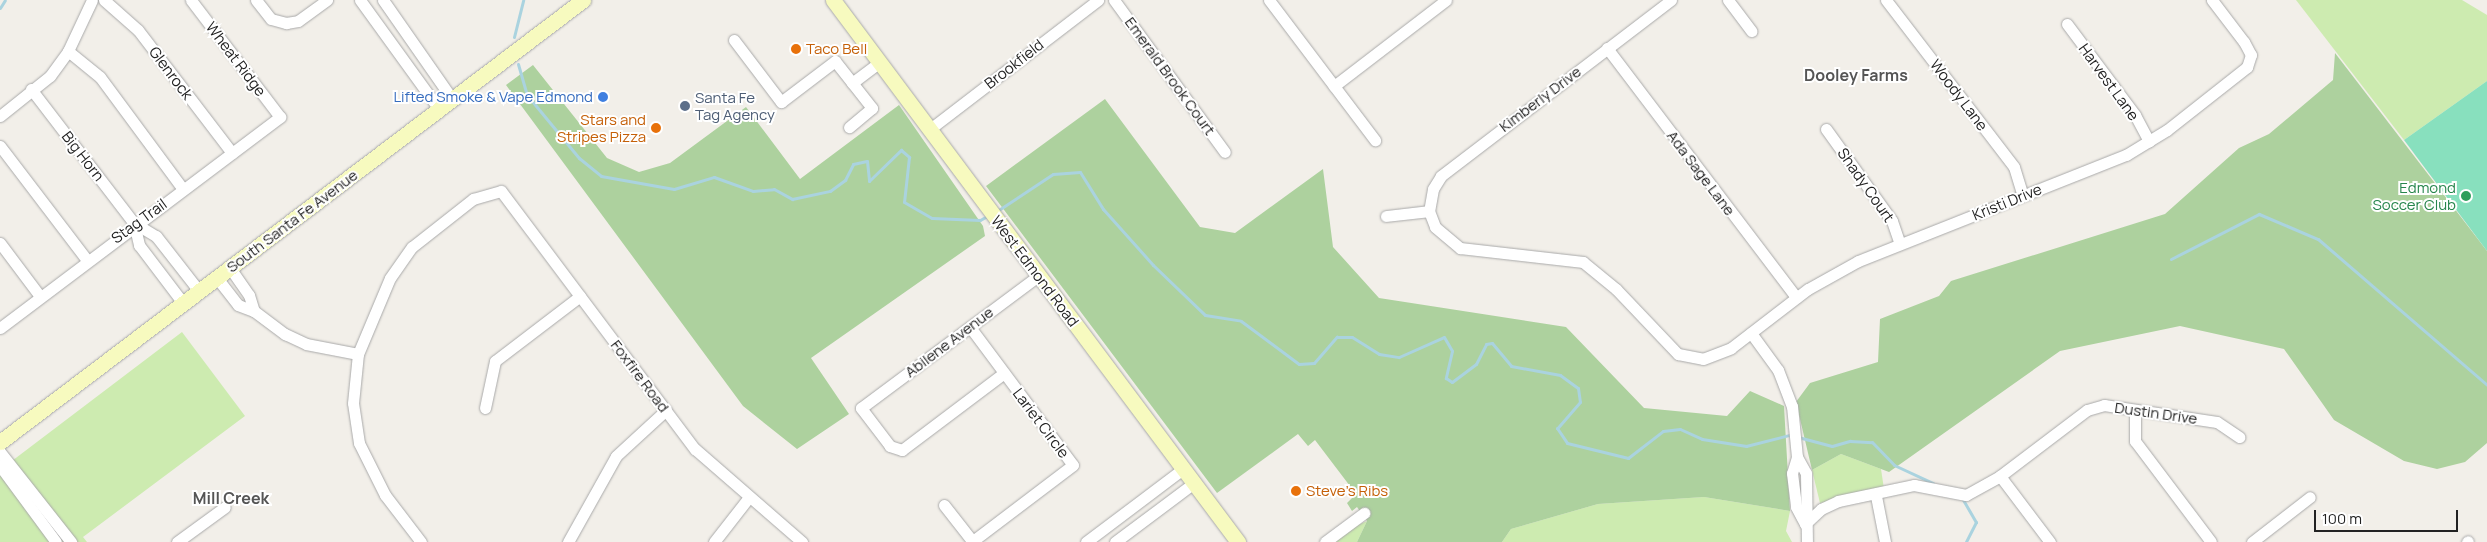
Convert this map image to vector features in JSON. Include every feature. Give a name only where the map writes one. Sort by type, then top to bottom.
[{"type":"main road","name":"South Santa Fe Avenue","points":[[0,442],[583,0]]},
{"type":"main road","name":"West Edmond Road","points":[[833,0],[1238,542]]},
{"type":"street","points":[[0,116],[31,89],[50,76],[68,51],[92,0]]},
{"type":"street","name":"Glenrock","points":[[104,0],[138,30],[232,153]]},
{"type":"street","name":"Wheat Ridge","points":[[191,0],[280,118]]},
{"type":"street","points":[[256,0],[271,19],[286,23],[298,21],[327,0]]},
{"type":"street","points":[[360,0],[383,29],[439,109]]},
{"type":"street","points":[[383,0],[452,99]]},
{"type":"street","name":"Brookfield","points":[[930,129],[1098,0]]},
{"type":"street","name":"Emerald Brook Court","points":[[1114,0],[1225,152]]},
{"type":"street","points":[[1269,0],[1375,140]]},
{"type":"street","points":[[1334,86],[1446,0]]},
{"type":"street","name":"Kimberly Drive","points":[[1429,211],[1433,189],[1441,176],[1671,0]]},
{"type":"street","points":[[1728,0],[1751,32]]},
{"type":"street","name":"Woody Lane","points":[[1886,0],[2014,167],[2023,196]]},
{"type":"street","name":"Kristi Drive","points":[[1429,211],[1435,228],[1460,248],[1583,262],[1616,289],[1678,354],[1703,359],[1716,356],[1751,333],[1796,297],[1858,261],[2126,155],[2149,141],[2237,78],[2251,55],[2212,0]]},
{"type":"street","points":[[383,29],[395,16]]},
{"type":"street","name":"Harvest Lane","points":[[2067,24],[2135,115],[2149,141]]},
{"type":"street","points":[[734,40],[781,102],[835,61],[872,108],[849,127]]},
{"type":"street","name":"Ada Sage Lane","points":[[1607,48],[1796,297]]},
{"type":"street","points":[[68,51],[100,78],[183,189]]},
{"type":"street","points":[[852,83],[880,62]]},
{"type":"street","points":[[418,80],[429,64]]},
{"type":"street","name":"Big Horn","points":[[31,89],[134,223],[156,236],[199,292]]},
{"type":"street","name":"Stag Trail","points":[[0,328],[39,295],[134,223],[280,118]]},
{"type":"street","name":"Shady Court","points":[[1826,129],[1892,221],[1900,244]]},
{"type":"street","points":[[0,146],[86,259]]},
{"type":"street","name":"Foxfire Road","points":[[358,354],[390,278],[412,248],[473,199],[501,191],[695,449],[802,542]]},
{"type":"street","points":[[1386,216],[1429,211]]},
{"type":"street","name":"Big Horn","points":[[134,223],[139,245],[184,303]]},
{"type":"street","points":[[0,243],[39,295]]},
{"type":"street","points":[[160,271],[174,260]]},
{"type":"street","points":[[230,268],[250,295],[254,310]]},
{"type":"street","name":"Abilene Avenue","points":[[1004,373],[902,450],[890,446],[861,408],[1038,276]]},
{"type":"street","points":[[217,278],[238,306],[254,310],[306,344],[358,354],[353,403],[359,443],[385,495],[421,542]]},
{"type":"street","points":[[485,408],[495,362],[580,296]]},
{"type":"street","name":"Lariet Circle","points":[[970,327],[1073,465],[973,542]]},
{"type":"street","points":[[1751,333],[1786,388],[1798,457],[1806,473],[1805,524],[1807,542]]},
{"type":"street","name":"Dustin Drive","points":[[1805,524],[1838,501],[1876,496],[1914,484],[1966,495],[2000,476],[2087,410],[2104,405],[2217,422],[2239,437]]},
{"type":"street","points":[[568,542],[616,456],[666,410]]},
{"type":"street","points":[[2135,410],[2135,441],[2211,542]]},
{"type":"street","points":[[0,452],[71,542]]},
{"type":"street","points":[[0,466],[56,542]]},
{"type":"street","points":[[1086,542],[1183,469]]},
{"type":"street","points":[[2000,476],[2050,542]]},
{"type":"street","points":[[1115,542],[1194,483]]},
{"type":"street","points":[[1876,496],[1885,542]]},
{"type":"street","points":[[714,542],[748,497]]},
{"type":"street","points":[[2252,542],[2310,497]]},
{"type":"street","points":[[944,506],[973,542]]},
{"type":"street","points":[[177,542],[225,507]]},
{"type":"street","points":[[1325,542],[1364,513]]},
{"type":"green space","points":[[2296,0],[2462,0],[2487,15],[2487,81],[2404,140]]},
{"type":"green space","points":[[2335,53],[2487,251],[2487,443],[2465,462],[2437,469],[2404,461],[2334,420],[2284,349],[2180,326],[2060,351],[1889,472],[1841,454],[1812,470],[1796,402],[1810,383],[1878,362],[1880,319],[1939,296],[1951,281],[2165,214],[2239,148],[2269,134],[2333,80]]},
{"type":"green space","points":[[533,65],[607,158],[639,172],[670,163],[746,107],[800,179],[899,105],[983,226],[985,236],[811,358],[849,414],[797,449],[743,406],[506,85]]},
{"type":"green space","name":"Edmond Soccer Club","points":[[2487,81],[2487,251],[2404,140]]},
{"type":"green space","points":[[1105,99],[1200,227],[1235,233],[1323,169],[1333,247],[1379,298],[1566,327],[1644,408],[1727,416],[1750,391],[1784,406],[1790,511],[1704,497],[1598,504],[1511,529],[1502,542],[1357,542],[1367,521],[1357,507],[1352,511],[1347,503],[1356,494],[1315,440],[1308,446],[1298,434],[1217,493],[986,186]]},
{"type":"green space","points":[[182,332],[245,416],[83,537],[87,542],[0,542],[0,470]]},
{"type":"green space","points":[[1841,454],[1881,469],[1884,489],[1820,503],[1812,470]]},
{"type":"green space","points":[[1704,497],[1790,511],[1786,531],[1792,542],[1502,542],[1511,529],[1598,504]]},
{"type":"green space","points":[[1367,521],[1357,542],[1334,542],[1358,525]]},
{"type":"waterway","points":[[0,8],[5,0]]},
{"type":"waterway","points":[[514,37],[523,0]]},
{"type":"waterway","points":[[518,64],[527,95],[579,158],[601,176],[674,189],[714,177],[753,191],[774,189],[792,199],[830,191],[845,180],[853,164],[867,161],[869,181],[901,150],[909,157],[904,202],[932,218],[980,220],[989,215]]},
{"type":"waterway","points":[[997,211],[1053,174],[1080,172],[1103,209],[1153,265],[1205,315],[1241,321],[1299,364],[1314,363],[1337,337],[1352,337],[1379,354],[1399,357],[1444,337],[1452,351],[1446,378],[1452,382],[1476,364],[1486,344],[1492,343],[1511,366],[1560,375],[1578,388],[1580,402],[1557,428],[1567,443],[1628,458],[1663,431],[1680,429],[1702,439],[1746,446],[1793,434]]},
{"type":"waterway","points":[[2171,259],[2259,214],[2318,239],[2487,385]]},
{"type":"waterway","points":[[1798,437],[1832,446],[1850,441],[1872,442],[1894,465],[1933,483]]},
{"type":"waterway","points":[[1962,498],[1976,522],[1966,542]]},
{"type":"place","name":"Taco Bell","points":[[796,49]]},
{"type":"place","name":"Lifted Smoke & Vape Edmond","points":[[603,97]]},
{"type":"place","name":"Santa Fe Tag Agency","points":[[685,106]]},
{"type":"place","name":"Stars and Stripes Pizza","points":[[656,128]]},
{"type":"place","name":"Edmond Soccer Club","points":[[2466,196]]},
{"type":"place","name":"Steve's Ribs","points":[[1296,491]]},
{"type":"district","name":"Dooley Farms","points":[[1856,75]]},
{"type":"district","name":"Mill Creek","points":[[231,498]]}]
